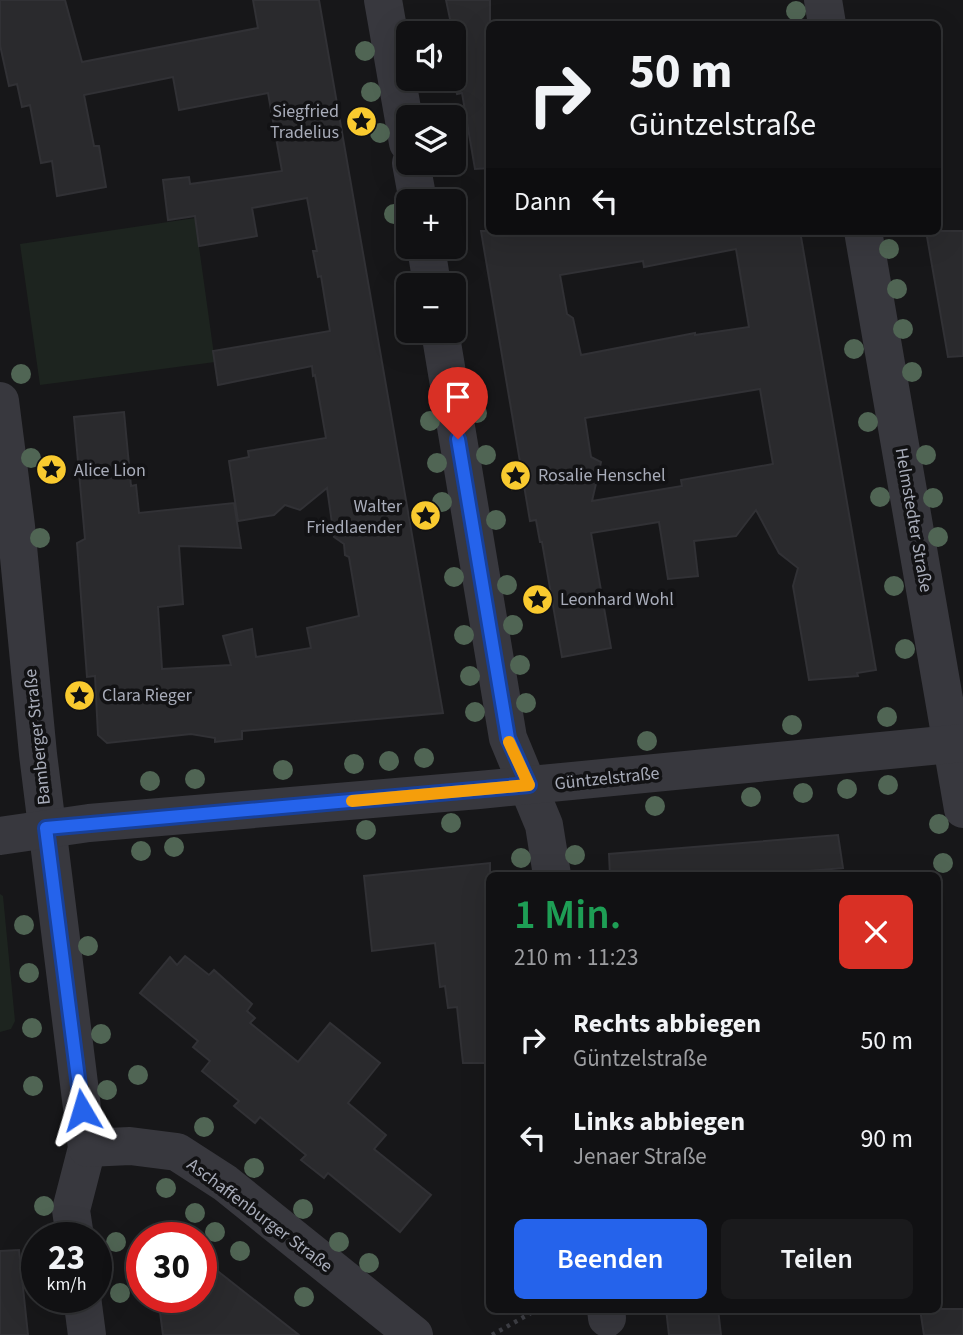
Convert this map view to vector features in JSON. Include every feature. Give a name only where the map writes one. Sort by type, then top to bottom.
[{"type":"street","points":[[383,0],[401,105]]},
{"type":"street","points":[[823,0],[826,21]]},
{"type":"street","name":"Helmstedter Straße","points":[[864,235],[958,743],[963,809]]},
{"type":"street","points":[[442,343],[506,730],[544,825],[552,872]]},
{"type":"street","name":"Bamberger Straße","points":[[0,401],[16,526],[46,828],[87,1148],[71,1210],[73,1222]]},
{"type":"street","name":"Güntzelstraße","points":[[0,835],[46,828],[958,743]]},
{"type":"street","name":"Aschaffenburger Straße","points":[[87,1148],[130,1146],[177,1153],[225,1184],[414,1335]]},
{"type":"street","points":[[84,1313],[86,1335]]},
{"type":"path","points":[[492,1335],[531,1313]]},
{"type":"shaded area","points":[[195,218],[215,362],[40,385],[20,244]]},
{"type":"shaded area","points":[[0,894],[3,896],[15,1021],[11,1029],[0,1032]]},
{"type":"building","points":[[0,0],[65,0],[82,62],[258,28],[253,0],[319,0],[443,713],[242,731],[242,739],[215,742],[215,738],[191,734],[107,743],[98,735],[95,676],[87,677],[77,543],[85,539],[74,417],[124,412],[131,486],[136,485],[139,513],[234,503],[241,548],[179,546],[183,604],[158,607],[162,669],[231,665],[223,636],[252,629],[256,657],[311,648],[307,628],[359,616],[349,557],[345,555],[344,544],[334,537],[327,488],[300,510],[285,505],[274,515],[238,521],[229,461],[249,457],[248,451],[326,438],[315,375],[313,376],[312,366],[218,385],[213,351],[330,331],[321,276],[318,277],[313,251],[317,251],[307,198],[252,208],[257,236],[199,246],[195,216],[168,220],[163,180],[189,177],[190,184],[282,171],[268,93],[179,110],[173,77],[84,95],[94,146],[99,146],[106,187],[57,196],[52,161],[41,163],[30,105],[22,107],[17,84],[9,86],[0,45]]},
{"type":"building","points":[[446,0],[490,0],[490,21],[486,21],[486,168],[475,169],[466,105],[462,93],[457,94],[456,91],[466,91],[466,21],[450,21]]},
{"type":"building","points":[[481,231],[486,231],[486,235],[801,235],[876,670],[857,673],[858,676],[809,680],[793,586],[798,568],[779,553],[756,510],[736,536],[694,541],[698,576],[668,579],[659,522],[591,533],[611,648],[562,657],[536,520],[530,521]],"holes":[[[736,249],[749,327],[695,333],[581,355],[573,318],[567,314],[560,275],[643,261],[644,267]],[[760,389],[773,464],[681,480],[682,486],[592,501],[601,462],[591,457],[585,418]]]},
{"type":"building","points":[[941,231],[963,231],[963,356],[948,357],[927,235],[941,235]]},
{"type":"building","points":[[838,835],[843,868],[796,872],[610,872],[609,854]]},
{"type":"building","points":[[490,863],[490,872],[486,872],[486,1063],[463,1063],[457,1007],[448,1008],[445,986],[440,987],[435,943],[372,951],[364,876]]},
{"type":"building","points":[[185,956],[209,975],[214,970],[252,1004],[247,1011],[255,1018],[250,1023],[298,1062],[330,1023],[380,1063],[348,1103],[386,1135],[374,1149],[431,1195],[400,1232],[328,1173],[324,1178],[301,1160],[306,1155],[260,1117],[255,1123],[234,1106],[239,1101],[202,1071],[210,1061],[193,1047],[198,1041],[140,993],[170,957],[177,965]]},
{"type":"building","points":[[19,1250],[21,1313],[26,1313],[28,1335],[0,1335],[0,1251]]},
{"type":"building","points":[[217,1271],[299,1335],[163,1335],[160,1313],[217,1313]]},
{"type":"building","points":[[963,1309],[963,1335],[924,1335],[921,1313]]},
{"type":"building","points":[[666,1313],[718,1313],[721,1335],[669,1335]]},
{"type":"slow traffic","points":[[352,801],[529,785],[509,742]]},
{"type":"place","name":"Siegfried Tradelius","points":[[362,121]]},
{"type":"place","name":"Alice Lion","points":[[51,470]]},
{"type":"place","name":"Rosalie Henschel","points":[[515,475]]},
{"type":"place","name":"Walter Friedlaender","points":[[425,516]]},
{"type":"place","name":"Leonhard Wohl","points":[[537,599]]},
{"type":"place","name":"Clara Rieger","points":[[79,695]]},
{"type":"route","points":[[82,1110],[46,828],[89,822],[529,785],[508,738],[458,439]]}]
